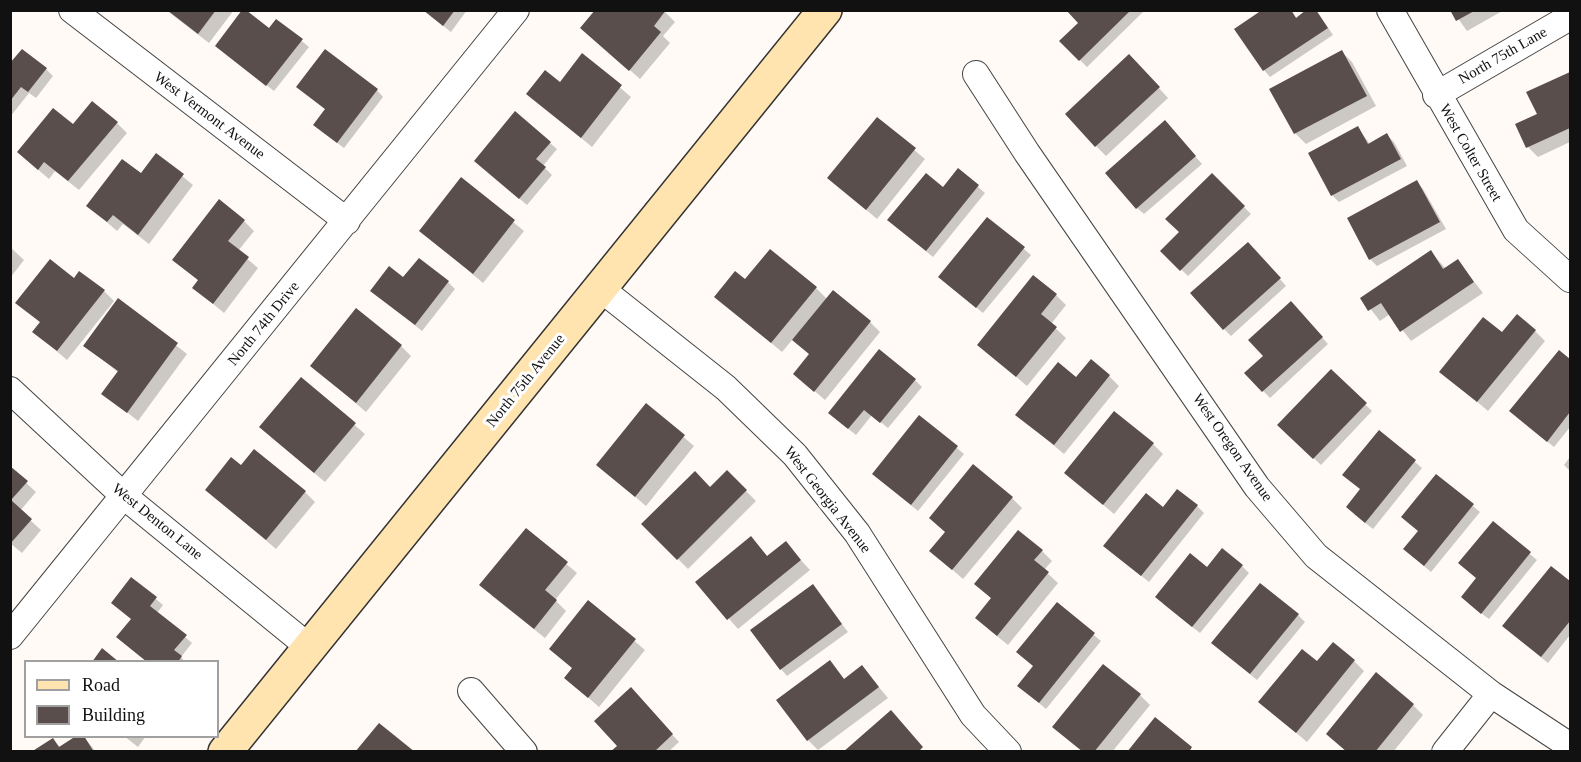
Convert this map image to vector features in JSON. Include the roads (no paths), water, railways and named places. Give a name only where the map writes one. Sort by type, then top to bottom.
[{"type":"main road","name":"North 75th Avenue","points":[[225,752],[825,10]]},
{"type":"street","name":"West Vermont Avenue","points":[[72,10],[347,221]]},
{"type":"street","name":"North 74th Drive","points":[[10,636],[516,10]]},
{"type":"street","name":"West Colter Street","points":[[1390,10],[1436,96],[1516,230],[1570,279]]},
{"type":"street","name":"North 75th Lane","points":[[1436,96],[1570,17]]},
{"type":"street","name":"West Oregon Avenue","points":[[976,74],[1027,153],[1257,487],[1316,556],[1491,694],[1570,746]]},
{"type":"street","name":"West Georgia Avenue","points":[[601,289],[726,388],[795,455],[857,533],[973,715],[1008,752]]},
{"type":"street","name":"West Denton Lane","points":[[10,390],[124,496],[309,647]]},
{"type":"street","points":[[471,691],[524,752]]},
{"type":"street","points":[[1445,752],[1491,694]]}]
